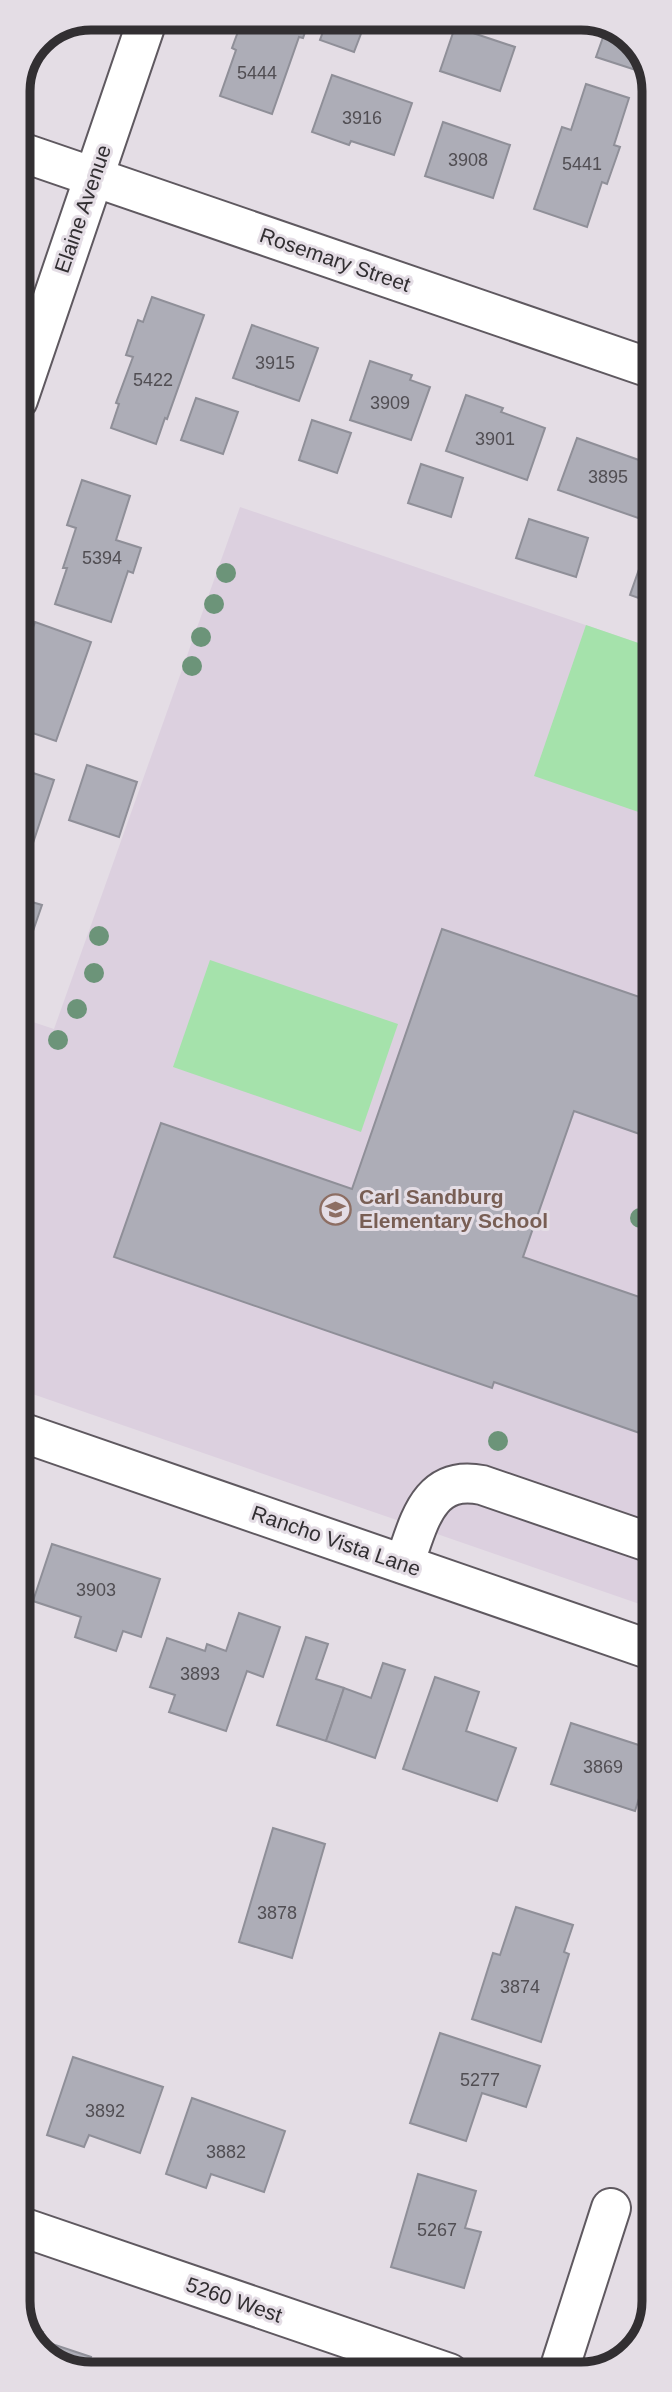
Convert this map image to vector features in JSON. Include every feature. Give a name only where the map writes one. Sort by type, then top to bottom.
[{"type":"street","name":"Elaine Avenue","points":[[30,365],[144,30]]},
{"type":"street","name":"Rosemary Street","points":[[30,155],[642,363]]},
{"type":"street","name":"Rancho Vista Lane","points":[[30,1435],[642,1647]]},
{"type":"street","points":[[404,1564],[428,1503],[448,1487],[460,1483],[482,1485],[642,1541]]},
{"type":"street","points":[[562,2362],[611,2208]]},
{"type":"street","name":"5260 West","points":[[30,2230],[417,2362]]},
{"type":"shaded area","name":"Carl Sandburg Elementary School","points":[[240,507],[642,644],[642,1605],[30,1393],[30,1021],[54,1029]]},
{"type":"green space","points":[[586,625],[642,644],[642,813],[534,776]]},
{"type":"green space","points":[[210,960],[398,1024],[361,1132],[173,1067]]},
{"type":"building","points":[[239,30],[306,30],[303,38],[299,37],[272,114],[220,96],[236,50],[232,48]]},
{"type":"building","points":[[324,30],[362,30],[354,52],[320,40]]},
{"type":"building","points":[[454,30],[464,30],[515,47],[500,91],[440,71]]},
{"type":"building","points":[[604,34],[627,51],[639,71],[596,57]]},
{"type":"building","points":[[332,75],[412,103],[394,155],[351,141],[349,145],[312,132]]},
{"type":"building","points":[[586,84],[629,98],[614,145],[620,147],[607,184],[602,182],[587,227],[534,209],[562,127],[571,130]]},
{"type":"building","points":[[443,122],[510,145],[493,198],[425,176]]},
{"type":"building","points":[[152,297],[204,315],[156,444],[111,428],[119,404],[116,403],[133,357],[126,355],[138,320],[143,322]]},
{"type":"building","points":[[252,325],[318,348],[299,401],[233,378]]},
{"type":"building","points":[[370,361],[412,375],[410,380],[430,387],[411,440],[350,420]]},
{"type":"building","points":[[466,395],[503,408],[501,412],[545,428],[527,480],[446,451]]},
{"type":"building","points":[[196,398],[238,412],[223,454],[181,440]]},
{"type":"building","points":[[312,420],[351,433],[337,473],[299,460]]},
{"type":"building","points":[[577,438],[642,461],[642,519],[558,490]]},
{"type":"building","points":[[421,464],[463,478],[451,517],[408,503]]},
{"type":"building","points":[[82,480],[130,496],[116,540],[141,548],[133,573],[128,571],[111,622],[55,604],[76,528],[67,525]]},
{"type":"building","points":[[529,519],[588,538],[576,577],[516,558]]},
{"type":"building","points":[[642,561],[642,599],[630,595]]},
{"type":"building","points":[[35,622],[91,642],[56,741],[30,732],[30,637]]},
{"type":"building","points":[[87,765],[137,782],[119,837],[69,820]]},
{"type":"building","points":[[30,772],[54,780],[30,852]]},
{"type":"building","points":[[30,902],[42,905],[30,940]]},
{"type":"building","points":[[442,929],[642,998],[642,1135],[574,1111],[523,1257],[642,1298],[642,1434],[494,1382],[492,1388],[114,1257],[161,1123],[352,1189]]},
{"type":"building","points":[[52,1544],[160,1579],[141,1637],[123,1631],[116,1651],[75,1637],[81,1617],[33,1601]]},
{"type":"building","points":[[239,1613],[280,1627],[263,1677],[247,1671],[226,1731],[169,1712],[175,1695],[150,1687],[167,1638],[205,1651],[207,1644],[226,1651]]},
{"type":"building","points":[[306,1637],[328,1644],[316,1679],[344,1688],[326,1741],[277,1725]]},
{"type":"building","points":[[383,1663],[405,1670],[375,1758],[326,1741],[344,1688],[371,1698]]},
{"type":"building","points":[[435,1677],[479,1692],[466,1731],[516,1748],[497,1801],[403,1769]]},
{"type":"building","points":[[571,1723],[642,1746],[642,1789],[635,1811],[551,1784]]},
{"type":"building","points":[[273,1828],[325,1844],[292,1958],[239,1942]]},
{"type":"building","points":[[516,1907],[573,1925],[564,1952],[569,1954],[541,2042],[472,2019],[493,1953],[500,1955]]},
{"type":"building","points":[[440,2033],[540,2066],[526,2107],[482,2093],[466,2141],[410,2123]]},
{"type":"building","points":[[73,2057],[163,2087],[140,2153],[89,2135],[84,2147],[47,2135]]},
{"type":"building","points":[[192,2098],[285,2131],[264,2192],[211,2174],[206,2188],[166,2174]]},
{"type":"building","points":[[418,2174],[476,2191],[465,2228],[481,2232],[464,2288],[391,2267]]},
{"type":"building","points":[[46,2342],[91,2357],[89,2362],[68,2358]]},
{"type":"place","name":"Carl Sandburg Elementary School","points":[[336,1209]]}]
